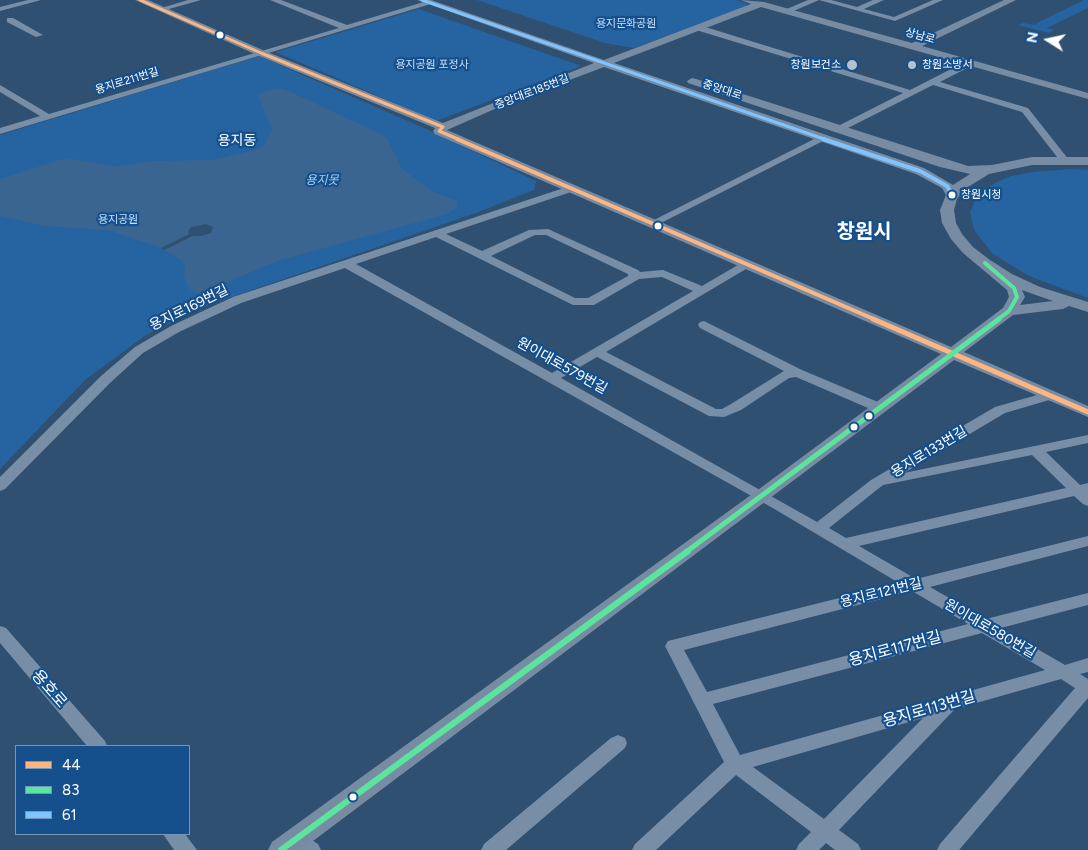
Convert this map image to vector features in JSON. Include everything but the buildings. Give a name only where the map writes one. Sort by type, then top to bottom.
[{"type":"main road","points":[[140,0],[261,53],[443,127],[439,131],[1088,412]]},
{"type":"main road","points":[[454,0],[657,69]]},
{"type":"main road","name":"상남로","points":[[746,0],[1088,96]]},
{"type":"main road","points":[[912,47],[1011,0]]},
{"type":"main road","name":"중앙대로","points":[[426,1],[920,170],[947,186],[952,195]]},
{"type":"main road","name":"중앙대로185번길","points":[[443,127],[761,4]]},
{"type":"main road","name":"중앙대로","points":[[682,78],[944,164],[968,170],[992,169]]},
{"type":"main road","points":[[883,158],[898,156],[903,151]]},
{"type":"main road","points":[[296,846],[1009,311],[1017,297],[1014,288],[964,245],[951,227],[947,210],[952,195],[968,180],[992,169],[1025,162],[1088,160]]},
{"type":"main road","points":[[985,263],[1025,286],[1082,306]]},
{"type":"main road","points":[[1009,311],[1053,304],[1082,306]]},
{"type":"street","points":[[0,9],[37,0]]},
{"type":"street","points":[[162,10],[197,0]]},
{"type":"street","points":[[274,0],[344,28]]},
{"type":"street","points":[[786,11],[816,0]]},
{"type":"street","points":[[822,0],[895,20],[939,0]]},
{"type":"street","points":[[857,9],[880,0]]},
{"type":"street","name":"용지로211번길","points":[[0,131],[344,28],[426,1]]},
{"type":"street","points":[[10,20],[39,35]]},
{"type":"street","points":[[699,28],[912,92]]},
{"type":"street","points":[[839,129],[970,63]]},
{"type":"street","points":[[932,82],[1025,110],[1064,160]]},
{"type":"street","points":[[0,88],[48,116]]},
{"type":"street","points":[[652,223],[822,138]]},
{"type":"street","name":"용지로169번길","points":[[0,486],[106,379],[140,350],[184,324],[237,300],[573,188]]},
{"type":"street","points":[[481,256],[533,232],[548,232],[634,272],[634,275]]},
{"type":"street","points":[[438,234],[573,301],[590,302],[634,278],[634,275]]},
{"type":"street","name":"원이대로579번길","points":[[347,264],[762,496]]},
{"type":"street","points":[[551,379],[746,264]]},
{"type":"street","points":[[634,275],[663,274],[702,290]]},
{"type":"street","points":[[704,325],[798,373],[880,408]]},
{"type":"street","points":[[596,352],[714,413],[724,413],[786,374],[798,373]]},
{"type":"street","name":"용지로133번길","points":[[818,528],[876,483],[1000,410],[1051,395]]},
{"type":"street","points":[[876,483],[1088,439]]},
{"type":"street","points":[[1035,450],[1082,489],[1088,501]]},
{"type":"street","points":[[844,544],[1082,489]]},
{"type":"street","name":"원이대로580번길","points":[[762,496],[1088,687]]},
{"type":"street","name":"용지로121번길","points":[[702,700],[674,646],[1088,542]]},
{"type":"street","name":"용지로117번길","points":[[702,700],[1088,599]]},
{"type":"street","name":"용호로","points":[[0,632],[97,745]]},
{"type":"street","name":"용지로113번길","points":[[735,764],[1088,665]]},
{"type":"street","points":[[947,850],[1088,687]]},
{"type":"street","points":[[702,700],[735,764],[851,850]]},
{"type":"street","points":[[806,850],[949,703]]},
{"type":"street","points":[[491,850],[618,743]]},
{"type":"street","points":[[642,850],[735,764]]},
{"type":"street","points":[[174,835],[187,850]]},
{"type":"green space","name":"용지문화공원","points":[[477,0],[735,0],[746,3],[747,6],[634,48],[605,43]]},
{"type":"green space","points":[[1084,0],[1088,0],[1088,8],[1047,28],[1054,30],[1049,33],[1018,25],[1023,23],[1036,25]]},
{"type":"green space","name":"용지공원 포정사","points":[[419,9],[581,66],[436,121],[276,52]]},
{"type":"green space","name":"용지공원","points":[[259,56],[424,128],[536,181],[534,190],[476,213],[220,301],[194,311],[146,335],[85,380],[0,469],[0,135]]},
{"type":"green space","points":[[1071,169],[1088,170],[1088,298],[1029,276],[993,254],[974,230],[970,212],[977,196],[993,184],[1011,176]]},
{"type":"water","name":"용지못","points":[[277,88],[284,89],[383,135],[387,139],[401,167],[406,172],[431,191],[458,201],[456,208],[447,214],[277,261],[202,293],[195,293],[189,288],[184,276],[185,266],[182,260],[159,247],[108,230],[46,226],[0,216],[0,179],[60,160],[72,159],[114,166],[152,161],[213,160],[259,149],[266,143],[272,130],[258,94]]},
{"type":"pier","points":[[206,224],[213,227],[211,233],[193,236],[164,250],[161,248],[189,234],[188,231],[191,227]]},
{"type":"transit line","name":"44","points":[[140,0],[261,53],[443,127],[439,131],[1088,412]]},
{"type":"transit line","name":"61","points":[[422,0],[920,171],[947,186],[952,195]]},
{"type":"transit line","name":"83","points":[[281,850],[762,496],[1009,311],[1017,297],[1014,288],[985,263]]},
{"type":"place","name":"창원보건소","points":[[852,65]]},
{"type":"place","name":"창원소방서","points":[[912,65]]},
{"type":"place","name":"창원시청","points":[[952,195]]},
{"type":"district","name":"용지동","points":[[237,141]]},
{"type":"district","name":"창원시","points":[[864,232]]}]
